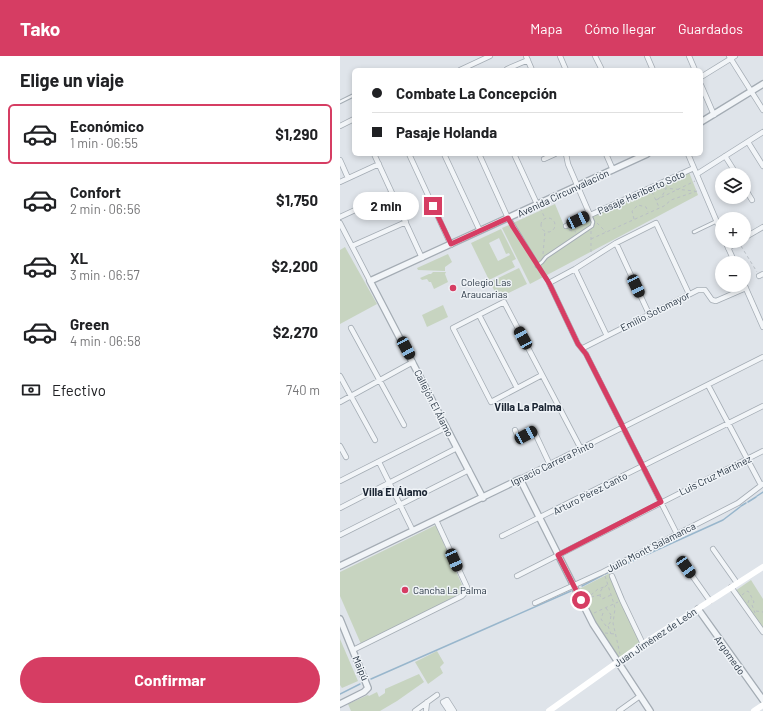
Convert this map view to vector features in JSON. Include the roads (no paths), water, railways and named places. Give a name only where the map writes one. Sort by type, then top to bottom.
[{"type":"main road","name":"Juan Jiménez de León","points":[[549,711],[644,644],[763,567]]},
{"type":"main road","points":[[754,711],[763,705]]},
{"type":"street","points":[[464,68],[490,56]]},
{"type":"street","points":[[560,56],[565,68]]},
{"type":"street","points":[[595,56],[601,68]]},
{"type":"street","points":[[647,56],[652,68]]},
{"type":"street","points":[[689,56],[694,68]]},
{"type":"street","points":[[703,76],[732,57],[763,110]]},
{"type":"street","points":[[509,68],[527,58],[531,68]]},
{"type":"street","points":[[472,64],[474,68]]},
{"type":"street","points":[[703,121],[763,84]]},
{"type":"street","points":[[703,90],[714,115]]},
{"type":"street","points":[[340,126],[352,120]]},
{"type":"street","name":"Pasaje Heriberto Soto","points":[[698,176],[725,156],[763,132]]},
{"type":"street","points":[[748,142],[763,166]]},
{"type":"street","points":[[375,156],[422,258]]},
{"type":"street","points":[[410,156],[451,244]]},
{"type":"street","points":[[445,156],[480,231]]},
{"type":"street","points":[[480,156],[508,218]]},
{"type":"street","points":[[515,156],[537,204]]},
{"type":"street","points":[[544,159],[551,156]]},
{"type":"street","points":[[566,156],[577,186],[591,216]]},
{"type":"street","points":[[607,156],[613,170]]},
{"type":"street","name":"Avenida Circunvalación","points":[[370,281],[641,156]]},
{"type":"street","points":[[689,156],[715,216]]},
{"type":"street","points":[[725,156],[733,168]]},
{"type":"street","points":[[340,160],[348,178]]},
{"type":"street","points":[[340,182],[379,164]]},
{"type":"street","name":"Pasaje Heriberto Soto","points":[[566,226],[591,216],[694,168]]},
{"type":"street","points":[[340,217],[392,193]]},
{"type":"street","points":[[352,246],[406,222]]},
{"type":"street","points":[[677,534],[583,348],[578,344],[549,283],[575,269],[616,243],[656,222],[689,294]]},
{"type":"street","name":"Callejón El Álamo","points":[[340,223],[447,427],[482,498]]},
{"type":"street","points":[[751,234],[763,227]]},
{"type":"street","points":[[616,243],[649,314]]},
{"type":"street","points":[[728,248],[732,256]]},
{"type":"street","points":[[575,269],[607,336]]},
{"type":"street","name":"Emilio Sotomayor","points":[[583,348],[698,290],[705,290],[712,300],[716,301],[733,292]]},
{"type":"street","points":[[748,292],[763,327]]},
{"type":"street","points":[[542,375],[491,402],[453,328],[504,302],[581,449]]},
{"type":"street","points":[[479,315],[517,388]]},
{"type":"street","points":[[351,328],[404,425]]},
{"type":"street","name":"Ignacio Carrera Pinto","points":[[340,566],[520,480],[763,357]]},
{"type":"street","points":[[340,402],[413,362]]},
{"type":"street","points":[[340,376],[375,440]]},
{"type":"street","points":[[708,385],[762,485]]},
{"type":"street","name":"Arturo Pérez Canto","points":[[502,536],[763,406]]},
{"type":"street","points":[[340,481],[447,427]]},
{"type":"street","points":[[515,430],[519,439],[534,431],[550,465]]},
{"type":"street","points":[[340,446],[346,457]]},
{"type":"street","points":[[340,508],[457,448]]},
{"type":"street","name":"Luis Cruz Martínez","points":[[517,576],[763,451]]},
{"type":"street","points":[[379,462],[413,531]]},
{"type":"street","points":[[340,535],[469,470]]},
{"type":"street","points":[[520,480],[593,624],[619,661],[650,711]]},
{"type":"street","name":"Julio Montt Salamanca","points":[[535,603],[738,503],[762,485]]},
{"type":"street","points":[[353,650],[462,596],[467,591],[467,587],[436,520]]},
{"type":"street","points":[[713,549],[737,583]]},
{"type":"street","points":[[686,567],[710,601]]},
{"type":"street","points":[[612,576],[644,644]]},
{"type":"street","points":[[731,587],[763,632]]},
{"type":"street","name":"Argomedo","points":[[698,609],[763,700]]},
{"type":"street","name":"Maipú","points":[[340,619],[368,688],[364,692],[340,704]]},
{"type":"street","points":[[415,711],[438,695]]},
{"type":"street","points":[[619,711],[640,696]]},
{"type":"street","points":[[449,711],[443,702],[447,700],[454,711]]},
{"type":"street","points":[[426,711],[427,702]]},
{"type":"lane","points":[[340,102],[352,97]]},
{"type":"lane","points":[[537,266],[546,256],[592,226],[593,222],[591,216]]},
{"type":"lane","points":[[508,218],[549,283]]},
{"type":"lane","points":[[694,232],[715,222]]},
{"type":"waterway","points":[[757,496],[763,492]]},
{"type":"waterway","points":[[748,502],[756,497]]},
{"type":"waterway","points":[[741,506],[746,503]]},
{"type":"waterway","points":[[628,563],[723,520],[740,507]]},
{"type":"waterway","points":[[605,574],[615,569]]},
{"type":"waterway","points":[[582,586],[603,575]]},
{"type":"waterway","points":[[371,679],[571,591]]},
{"type":"waterway","points":[[340,694],[360,684]]},
{"type":"place","name":"Colegio Las Araucarias","points":[[453,288]]},
{"type":"place","name":"Cancha La Palma","points":[[405,590]]},
{"type":"district","name":"Villa La Palma","points":[[528,406]]},
{"type":"district","name":"Villa El Álamo","points":[[395,491]]}]
